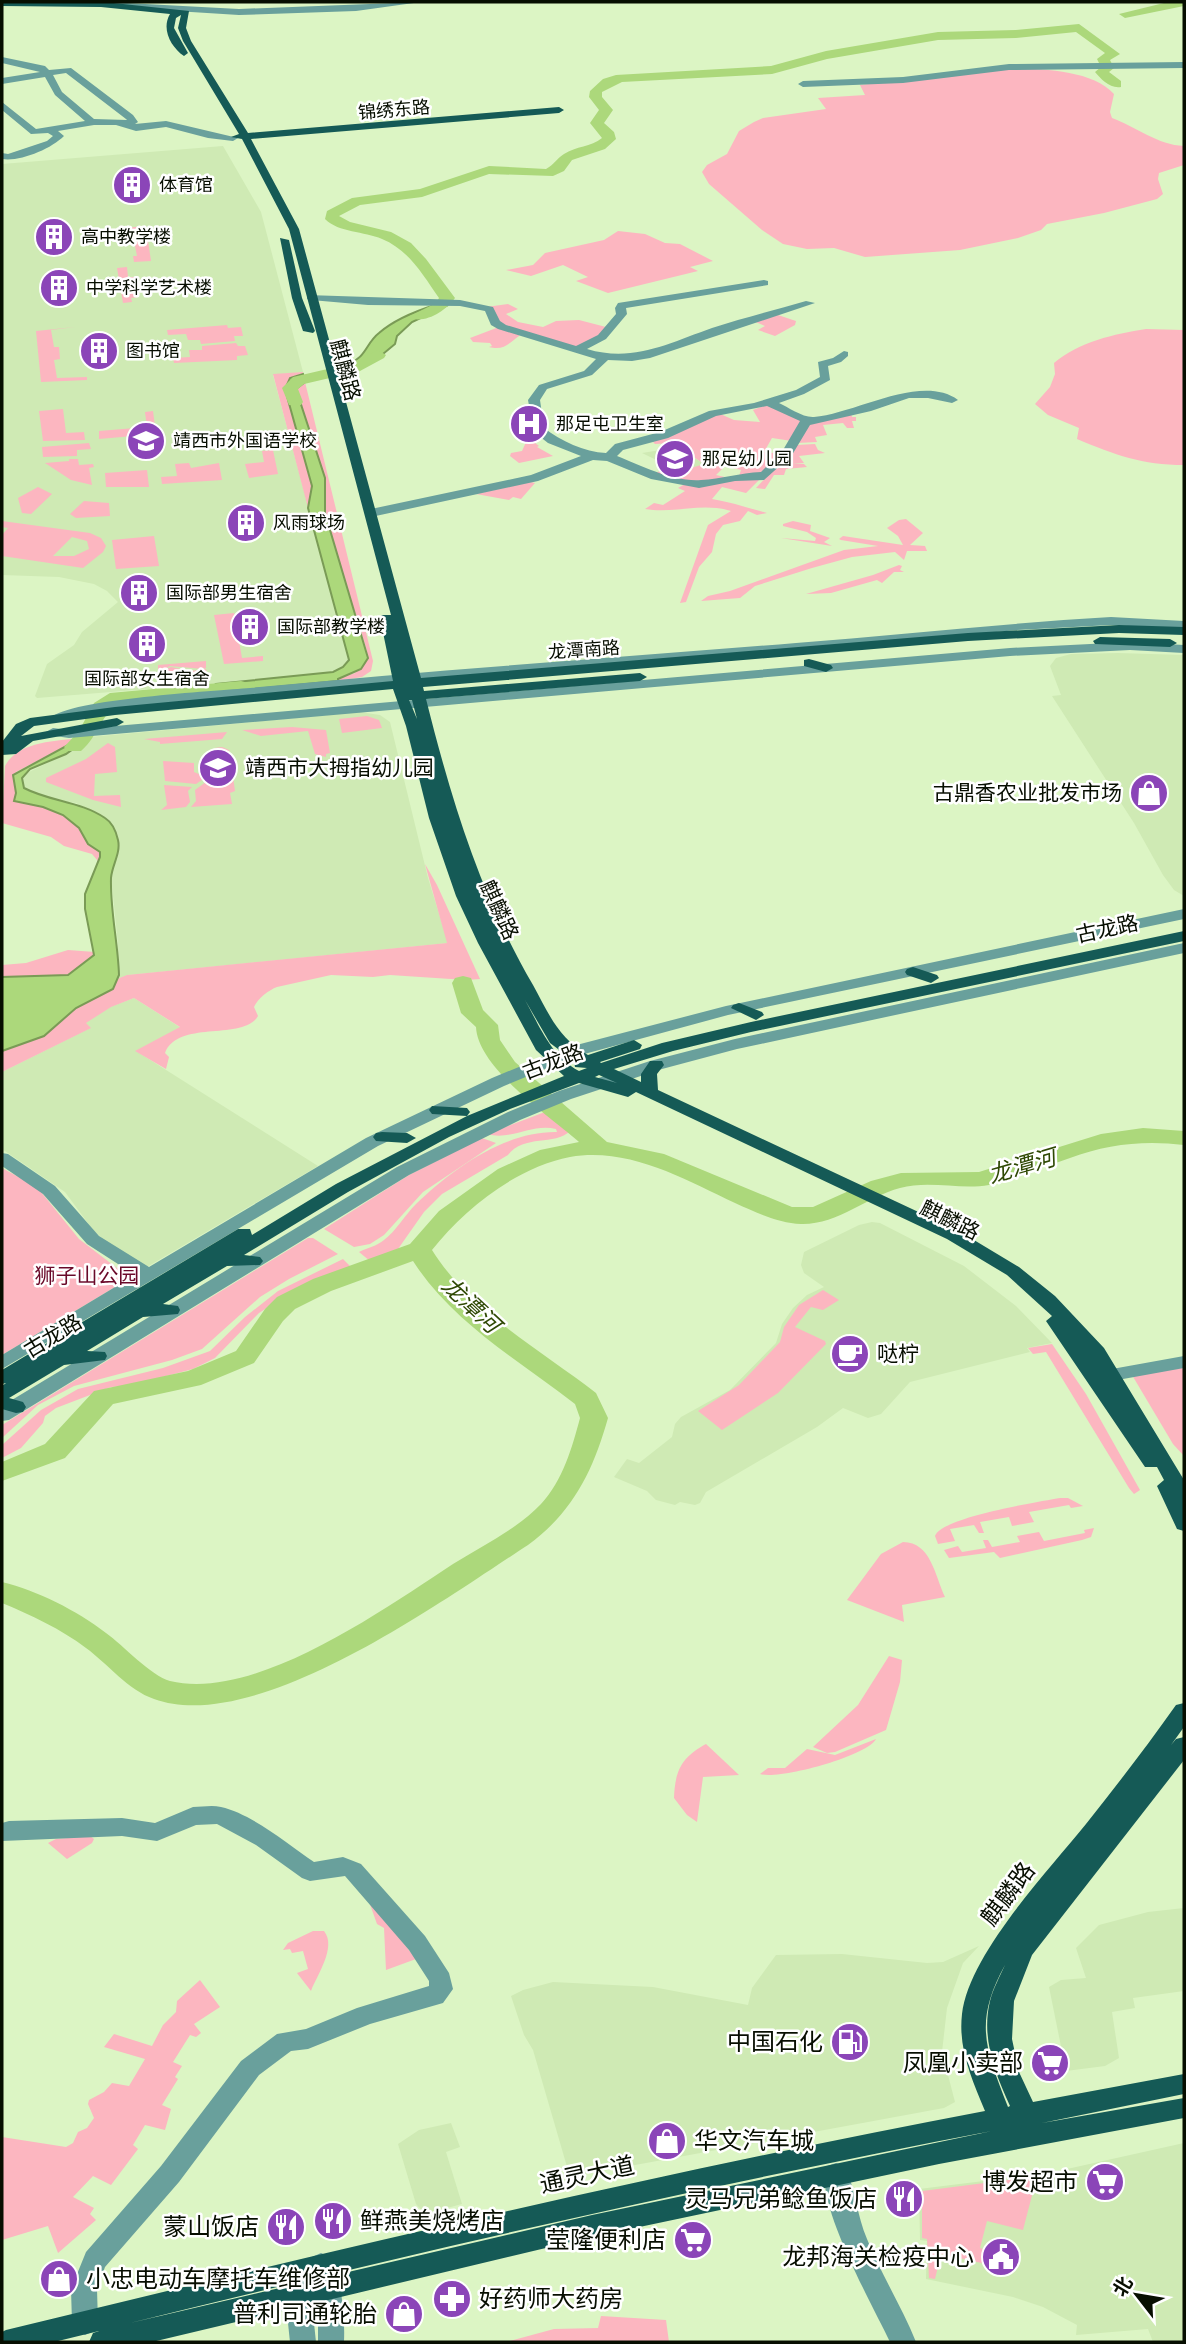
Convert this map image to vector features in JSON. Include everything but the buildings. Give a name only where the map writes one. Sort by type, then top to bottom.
[{"type":"main road","points":[[2,3],[111,4],[178,14]]},
{"type":"main road","points":[[2,3],[178,14]]},
{"type":"main road","name":"麒麟路","points":[[178,14],[187,41],[277,213],[297,298],[324,364]]},
{"type":"main road","name":"麒麟路","points":[[178,14],[168,30],[287,212],[311,297],[324,364],[374,564],[460,849],[479,898],[556,1040],[588,1066],[644,1098],[890,1211],[970,1244],[1023,1278],[1064,1315],[1097,1352],[1184,1496]]},
{"type":"main road","name":"锦绣东路","points":[[238,135],[556,108]]},
{"type":"main road","name":"麒麟路","points":[[329,382],[371,513],[436,818],[464,895],[486,943],[541,1045],[558,1065],[578,1077]]},
{"type":"main road","name":"龙潭南路","points":[[410,690],[899,643],[1055,631],[1184,631]]},
{"type":"main road","points":[[874,638],[899,643]]},
{"type":"main road","name":"龙潭南路","points":[[114,717],[219,700],[809,663],[1059,642],[1184,643]]},
{"type":"main road","points":[[809,663],[825,668]]},
{"type":"main road","points":[[2,751],[21,727],[30,722],[66,724]]},
{"type":"main road","points":[[2,759],[23,741],[66,724]]},
{"type":"main road","name":"古龙路","points":[[5,1405],[59,1360],[138,1311],[374,1170],[523,1088],[558,1065],[588,1066],[668,1047],[754,1021],[1184,925]]},
{"type":"main road","name":"古龙路","points":[[754,1021],[841,1007],[927,984],[1086,957],[1184,936]]},
{"type":"main road","points":[[1086,957],[1112,963]]},
{"type":"main road","points":[[913,972],[927,984],[951,997]]},
{"type":"main road","points":[[841,1007],[868,1015]]},
{"type":"main road","points":[[739,1008],[754,1021],[781,1034]]},
{"type":"main road","points":[[650,1093],[649,1073],[656,1065]]},
{"type":"main road","name":"古龙路","points":[[559,1090],[588,1066]]},
{"type":"main road","name":"麒麟路","points":[[617,1077],[823,1180]]},
{"type":"main road","name":"古龙路","points":[[2,1378],[407,1138],[461,1112],[523,1088]]},
{"type":"main road","points":[[438,1110],[461,1112]]},
{"type":"main road","points":[[443,1133],[474,1135]]},
{"type":"main road","points":[[382,1137],[407,1138]]},
{"type":"main road","points":[[374,1170],[396,1175]]},
{"type":"main road","name":"麒麟路","points":[[890,1211],[1004,1276],[1043,1307],[1080,1354],[1161,1474],[1184,1524]]},
{"type":"main road","points":[[224,1260],[254,1261]]},
{"type":"main road","points":[[138,1311],[172,1310]]},
{"type":"main road","points":[[39,1340],[67,1340]]},
{"type":"main road","points":[[59,1360],[98,1356]]},
{"type":"main road","name":"麒麟路","points":[[1004,2129],[974,2051],[976,1998],[989,1970],[1022,1921],[1184,1711]]},
{"type":"main road","name":"麒麟路","points":[[1030,2125],[1007,2072],[1000,2039],[1002,2001],[1022,1951],[1184,1745]]},
{"type":"main road","name":"通灵大道","points":[[1030,2125],[1184,2084]]},
{"type":"main road","name":"通灵大道","points":[[324,2277],[773,2162],[1030,2125],[1184,2108]]},
{"type":"main road","name":"通灵大道","points":[[6,2342],[93,2333],[324,2277],[592,2226],[836,2174],[1004,2129]]},
{"type":"street","points":[[111,4],[239,12],[356,8],[417,2]]},
{"type":"street","points":[[2,60],[32,64],[48,73],[58,93],[94,122]]},
{"type":"street","points":[[803,84],[903,80],[1009,67],[1184,65]]},
{"type":"street","points":[[2,81],[65,70],[72,72],[133,122],[94,122],[33,132],[2,106]]},
{"type":"street","points":[[117,122],[136,128],[173,125],[208,135],[238,135]]},
{"type":"street","points":[[2,156],[9,157],[50,143],[59,136],[50,130]]},
{"type":"street","points":[[577,350],[604,335],[622,314],[622,305],[764,283]]},
{"type":"street","points":[[311,297],[368,302],[460,303],[489,309],[495,323],[502,327],[577,350],[623,360],[665,350],[717,330],[810,303]]},
{"type":"street","points":[[609,457],[619,447],[664,435],[709,414],[768,402],[800,392],[823,381],[828,374],[822,363],[837,360],[844,354]]},
{"type":"street","points":[[604,356],[588,373],[543,387],[534,400],[538,429],[552,440],[590,456],[609,457],[655,477],[681,482],[705,484],[735,477],[766,475],[785,456],[806,422],[867,409],[908,395],[928,395],[953,400]]},
{"type":"street","points":[[768,402],[803,417],[806,422]]},
{"type":"street","points":[[371,513],[534,478],[590,456]]},
{"type":"street","points":[[66,724],[114,717],[410,690],[874,638],[1079,622],[1184,625]]},
{"type":"street","points":[[410,690],[575,689],[1062,648],[1130,646],[1184,649]]},
{"type":"street","points":[[66,724],[114,717]]},
{"type":"street","points":[[2,1363],[382,1137],[438,1110],[523,1088],[559,1090],[588,1066],[646,1030],[1184,914]]},
{"type":"street","points":[[588,1066],[617,1077],[781,1034],[1184,948]]},
{"type":"street","points":[[5,1405],[98,1356],[396,1175],[474,1135],[523,1088]]},
{"type":"street","points":[[2,1158],[49,1190],[75,1223],[93,1240],[134,1268],[148,1274]]},
{"type":"street","points":[[1112,1375],[1184,1362]]},
{"type":"street","points":[[2,1832],[122,1827],[157,1832],[193,1816],[221,1816],[291,1856],[310,1872],[343,1866],[353,1870],[417,1944],[442,1980],[441,1989],[435,1996],[365,2015],[308,2039],[286,2041],[250,2068],[170,2174],[95,2260],[84,2289],[93,2333]]},
{"type":"street","points":[[836,2174],[841,2203],[863,2261],[902,2342]]},
{"type":"street","points":[[324,2277],[331,2342]]},
{"type":"street","points":[[297,2283],[303,2342]]},
{"type":"shaded area","name":"靖西市外国语学校","points":[[223,146],[261,212],[303,372],[273,375],[349,660],[343,667],[320,675],[37,698],[35,696],[47,664],[74,645],[82,632],[118,602],[107,591],[94,584],[59,577],[2,575],[2,164]]},
{"type":"shaded area","points":[[435,305],[448,305],[412,322],[397,336],[395,344],[383,354],[348,373],[348,364],[359,358],[385,328],[406,316]]},
{"type":"shaded area","points":[[303,374],[305,382],[296,389],[325,478],[325,513],[368,658],[361,669],[338,681],[211,693],[210,688],[216,684],[333,672],[349,660],[308,508],[312,486],[285,389],[290,378]]},
{"type":"shaded area","name":"那足幼儿园","points":[[679,447],[705,465],[675,473],[669,469],[673,468],[642,453]]},
{"type":"shaded area","name":"古鼎香农业批发市场","points":[[1071,654],[1184,655],[1184,896],[1174,890],[1163,875],[1134,823],[1052,696],[1061,695],[1050,666],[1056,658]]},
{"type":"shaded area","points":[[360,712],[380,715],[390,722],[428,878],[448,943],[128,975],[117,979],[118,944],[111,877],[118,841],[113,825],[104,817],[76,803],[53,800],[24,788],[22,778],[25,774],[73,750],[90,737]]},
{"type":"shaded area","points":[[90,737],[66,754],[30,769],[22,778],[24,788],[95,812],[108,820],[114,828],[119,845],[111,890],[119,975],[113,989],[76,1008],[44,1036],[2,1051],[2,977],[68,975],[94,955],[85,909],[85,894],[100,857],[100,852],[88,844],[79,828],[63,815],[43,807],[14,801],[16,793],[13,775],[81,738]]},
{"type":"shaded area","points":[[134,998],[181,1028],[136,1051],[318,1166],[147,1267],[106,1242],[93,1230],[65,1192],[2,1149],[2,1072],[90,1028],[85,1023],[110,1007]]},
{"type":"shaded area","points":[[880,1223],[964,1266],[1016,1306],[1052,1343],[1027,1348],[1030,1352],[910,1382],[881,1414],[868,1418],[843,1408],[817,1427],[706,1492],[700,1503],[695,1505],[680,1502],[675,1505],[656,1500],[647,1491],[614,1477],[627,1459],[639,1463],[672,1437],[675,1424],[681,1417],[730,1390],[776,1343],[782,1324],[793,1308],[807,1295],[824,1287],[804,1273],[801,1265],[804,1252],[859,1225]]},
{"type":"shaded area","points":[[1184,1908],[1184,1991],[1133,1998],[1135,2008],[1112,2012],[1119,2058],[1105,2066],[1066,2071],[1049,1987],[1061,1980],[1086,1978],[1076,1948],[1099,1925],[1148,1912]]},
{"type":"shaded area","points":[[979,1946],[963,1963],[947,2008],[942,2052],[955,2102],[944,2108],[570,2177],[533,2050],[524,2035],[511,1996],[553,1982],[653,1987],[748,2005],[752,1988],[776,1955],[842,1954],[927,1963],[943,1962]]},
{"type":"shaded area","points":[[451,2123],[460,2147],[446,2152],[462,2204],[425,2214],[416,2204],[398,2144],[419,2130]]},
{"type":"shaded area","points":[[1184,2143],[1184,2342],[1153,2342],[1148,2329],[1076,2335],[1077,2325],[1043,2307],[1013,2297],[926,2279],[927,2241],[920,2240],[919,2189],[1049,2173]]},
{"type":"green space","points":[[1007,68],[1064,72],[1079,75],[1104,86],[1114,94],[1110,112],[1112,118],[1156,139],[1184,146],[1184,165],[1159,173],[1158,179],[1163,194],[1157,199],[1047,224],[1041,230],[1018,238],[960,250],[865,257],[834,248],[807,249],[783,244],[762,230],[709,184],[702,172],[707,165],[727,154],[739,131],[763,118],[826,109],[818,98],[865,95],[860,85]]},
{"type":"green space","points":[[145,226],[146,231],[159,230],[159,233],[147,234],[151,261],[134,262],[133,256],[137,256],[133,236],[127,236],[125,228]]},
{"type":"green space","points":[[618,231],[645,234],[665,243],[680,244],[713,261],[690,267],[698,271],[608,293],[576,281],[588,277],[563,265],[531,276],[506,270],[533,265],[545,253],[604,240]]},
{"type":"green space","points":[[127,267],[128,277],[134,277],[138,297],[131,298],[132,302],[123,303],[117,268]]},
{"type":"green space","points":[[508,304],[518,309],[506,314],[518,322],[543,327],[556,321],[579,320],[606,327],[601,336],[576,349],[504,327],[486,307]]},
{"type":"green space","points":[[778,315],[796,321],[795,325],[775,336],[758,330],[765,326],[753,321]]},
{"type":"green space","points":[[227,325],[228,328],[241,327],[243,336],[234,336],[235,341],[201,344],[200,340],[188,340],[186,334],[168,335],[167,330]]},
{"type":"green space","points":[[75,327],[51,330],[54,347],[59,347],[60,359],[54,360],[57,378],[87,377],[87,380],[41,382],[36,331]]},
{"type":"green space","points":[[499,327],[520,333],[519,336],[499,348],[489,347],[492,346],[490,343],[473,342],[470,338]]},
{"type":"green space","points":[[1146,329],[1184,330],[1184,465],[1142,461],[1091,445],[1077,439],[1079,428],[1048,415],[1035,404],[1050,387],[1055,374],[1054,363],[1064,356],[1097,340]]},
{"type":"green space","points":[[236,343],[238,346],[245,346],[248,355],[237,356],[237,360],[174,363],[173,358],[190,357],[189,350]]},
{"type":"green space","points":[[303,372],[294,376],[307,470],[312,486],[308,508],[273,374]]},
{"type":"green space","points":[[305,382],[373,661],[371,671],[362,677],[338,681],[355,673],[367,651],[324,509],[325,478],[296,389]]},
{"type":"green space","points":[[766,405],[802,418],[792,441],[772,438],[764,452],[784,454],[761,474],[739,476],[741,470],[725,466],[716,475],[729,478],[698,483],[654,473],[668,469],[675,473],[704,464],[673,443],[653,442],[718,413],[734,420],[760,422],[753,410]]},
{"type":"green space","points":[[63,409],[66,433],[84,432],[85,440],[43,441],[39,411]]},
{"type":"green space","points":[[153,411],[156,434],[99,439],[99,431],[147,427],[145,412]]},
{"type":"green space","points":[[851,413],[852,417],[856,417],[856,421],[852,421],[854,428],[847,428],[843,423],[823,425],[827,435],[815,437],[817,442],[797,443],[807,424]]},
{"type":"green space","points":[[530,439],[539,446],[537,447],[553,456],[519,463],[510,456],[511,453],[522,451]]},
{"type":"green space","points":[[89,443],[91,449],[77,450],[77,456],[43,457],[42,447]]},
{"type":"green space","points":[[815,444],[818,450],[825,453],[799,456],[804,463],[793,464],[804,464],[807,467],[786,469],[784,475],[774,475],[765,489],[756,488],[777,466],[786,465],[780,463],[796,445]]},
{"type":"green space","points":[[273,450],[278,474],[249,478],[245,464],[264,462],[262,451]]},
{"type":"green space","points":[[78,459],[79,465],[93,464],[94,467],[89,468],[92,485],[71,480],[45,463]]},
{"type":"green space","points":[[189,463],[191,468],[219,463],[222,480],[162,484],[161,477],[177,476],[175,464]]},
{"type":"green space","points":[[147,470],[149,487],[106,487],[105,473]]},
{"type":"green space","points":[[761,478],[746,493],[722,487],[712,499],[767,513],[757,515],[748,511],[740,521],[723,525],[716,534],[712,552],[699,567],[686,602],[680,603],[708,525],[731,511],[709,508],[645,509],[654,503],[663,505],[685,491],[678,488],[685,484]]},
{"type":"green space","points":[[535,483],[521,499],[513,497],[509,500],[476,494]]},
{"type":"green space","points":[[38,487],[52,494],[31,514],[22,513],[18,498]]},
{"type":"green space","points":[[84,501],[109,503],[110,516],[76,518],[70,514]]},
{"type":"green space","points":[[906,519],[923,533],[910,545],[925,546],[927,551],[907,551],[904,560],[895,552],[852,557],[755,586],[740,598],[701,601],[708,596],[730,591],[844,550],[878,546],[839,539],[843,536],[903,545],[898,536],[887,528]]},
{"type":"green space","points":[[2,521],[90,533],[101,538],[106,546],[103,552],[83,568],[2,556],[2,535],[8,528],[2,527]],"holes":[[[72,537],[87,541],[89,549],[74,556],[53,556]]]},
{"type":"green space","points":[[793,521],[811,525],[810,531],[830,538],[824,542],[832,546],[781,538],[815,541],[816,538],[807,532],[783,526]]},
{"type":"green space","points":[[154,536],[159,566],[116,569],[112,540]]},
{"type":"green space","points":[[899,565],[904,572],[894,572],[882,583],[877,580],[831,593],[806,594],[873,575]]},
{"type":"green space","points":[[234,613],[242,658],[263,656],[263,661],[224,664],[214,615]]},
{"type":"green space","points":[[206,661],[206,668],[203,669],[170,666],[158,673],[158,665]]},
{"type":"green space","points":[[171,667],[191,671],[206,669],[207,673],[203,676],[158,679],[158,673]]},
{"type":"green space","points":[[367,716],[379,720],[382,728],[342,733],[339,719]]},
{"type":"green space","points":[[292,727],[326,730],[330,753],[326,754],[326,757],[315,754],[308,731],[261,736],[242,730]]},
{"type":"green space","points":[[227,732],[222,739],[160,744],[144,739]]},
{"type":"green space","points":[[81,738],[16,772],[14,783],[17,802],[44,807],[63,815],[79,828],[88,844],[100,852],[98,861],[92,854],[64,846],[51,837],[2,823],[5,766],[11,758],[28,747]]},
{"type":"green space","points":[[108,743],[115,747],[117,772],[95,774],[94,796],[120,795],[121,807],[93,800],[46,782],[46,778],[86,759]]},
{"type":"green space","points":[[215,748],[229,750],[232,765],[209,775],[199,770],[204,762],[214,755]]},
{"type":"green space","points":[[163,761],[194,763],[194,772],[206,777],[196,784],[165,781]]},
{"type":"green space","points":[[232,769],[235,791],[230,793],[232,804],[191,807],[196,801],[195,790],[214,776]]},
{"type":"green space","points":[[164,785],[192,787],[188,791],[190,802],[186,807],[161,810],[167,805]]},
{"type":"green space","points":[[425,864],[480,979],[331,975],[277,987],[256,1004],[254,1007],[258,1016],[250,1024],[239,1028],[197,1033],[172,1043],[165,1053],[169,1057],[166,1069],[135,1051],[180,1027],[134,998],[111,1007],[86,1023],[91,1028],[2,1072],[2,1051],[44,1036],[76,1008],[113,989],[117,979],[127,975],[447,943]]},
{"type":"green space","points":[[68,950],[95,952],[68,975],[2,977],[2,965],[26,963]]},
{"type":"green space","points":[[545,1112],[570,1131],[556,1138],[522,1144],[442,1194],[424,1212],[398,1249],[375,1262],[359,1252],[384,1240],[430,1191],[480,1154],[518,1138],[557,1132],[556,1129],[538,1128],[505,1135],[487,1134]]},
{"type":"green space","points":[[482,1138],[496,1143],[423,1192],[384,1235],[370,1244],[354,1247],[324,1229],[409,1175]]},
{"type":"green space","name":"狮子山公园","points":[[2,1168],[37,1187],[79,1239],[130,1278],[2,1355]]},
{"type":"green space","points":[[308,1238],[313,1238],[338,1254],[260,1297],[202,1349],[172,1360],[74,1386],[38,1405],[2,1438],[2,1425]]},
{"type":"green space","points":[[343,1259],[352,1268],[294,1290],[259,1313],[215,1358],[193,1369],[128,1386],[111,1387],[56,1408],[45,1416],[43,1423],[21,1448],[2,1458],[2,1445],[41,1410],[78,1389],[163,1368],[210,1351],[245,1317],[278,1291]]},
{"type":"green space","points":[[823,1290],[839,1300],[823,1310],[811,1307],[795,1327],[825,1341],[826,1344],[778,1393],[722,1430],[698,1411],[739,1385],[780,1342],[784,1327],[799,1305]]},
{"type":"green space","points":[[1052,1344],[1086,1394],[1140,1490],[1134,1494],[1046,1352],[1033,1354],[1028,1348]]},
{"type":"green space","points":[[1184,1365],[1184,1456],[1173,1444],[1132,1375]]},
{"type":"green space","points":[[1068,1498],[1083,1506],[1071,1508],[1069,1505],[1029,1512],[1034,1522],[1012,1526],[1009,1517],[980,1522],[984,1533],[979,1533],[974,1525],[950,1529],[955,1541],[938,1544],[935,1536],[941,1529],[972,1517]]},
{"type":"green space","points":[[1094,1528],[1091,1537],[1082,1540],[1000,1558],[994,1552],[949,1558],[944,1550],[958,1546],[962,1552],[986,1548],[983,1540],[988,1540],[992,1547],[1020,1542],[1017,1536],[1039,1532],[1044,1541],[1085,1533],[1084,1530]]},
{"type":"green space","points":[[903,1542],[920,1548],[926,1554],[945,1597],[902,1605],[904,1622],[847,1600],[881,1554]]},
{"type":"green space","points":[[889,1656],[902,1660],[900,1682],[886,1730],[835,1752],[827,1753],[813,1747],[858,1705]]},
{"type":"green space","points":[[876,1739],[857,1752],[822,1765],[785,1773],[760,1774],[768,1768],[785,1768],[807,1749],[835,1755]]},
{"type":"green space","points":[[706,1744],[739,1775],[703,1777],[697,1822],[687,1815],[674,1798],[675,1788],[681,1765]]},
{"type":"green space","points":[[90,1836],[94,1839],[92,1843],[67,1859],[48,1843],[56,1839]]},
{"type":"green space","points":[[367,1896],[416,1959],[386,1970],[384,1928],[377,1924]]},
{"type":"green space","points":[[313,1931],[324,1931],[328,1945],[325,1961],[311,1991],[297,1973],[308,1969],[303,1951],[292,1953],[290,1949],[283,1950],[288,1943]]},
{"type":"green space","points":[[200,1980],[220,2007],[194,2024],[201,2033],[196,2037],[190,2035],[173,2062],[182,2066],[175,2077],[178,2079],[162,2105],[171,2109],[165,2130],[145,2125],[133,2145],[138,2149],[111,2185],[93,2176],[73,2197],[94,2208],[90,2214],[96,2220],[58,2253],[48,2226],[2,2240],[2,2137],[66,2147],[73,2143],[78,2132],[87,2128],[94,2118],[89,2100],[104,2092],[112,2083],[129,2086],[145,2059],[104,2047],[114,2034],[152,2046],[163,2025],[176,2012],[177,2001]]},
{"type":"green space","points":[[1031,2177],[1036,2180],[1023,2230],[987,2221],[980,2248],[1016,2258],[1013,2270],[941,2254],[935,2279],[929,2278],[927,2239],[922,2238],[922,2191]]},
{"type":"green space","points":[[601,2316],[666,2320],[669,2342],[506,2342],[554,2329],[598,2328]]},
{"type":"waterway","points":[[1125,14],[1184,2]]},
{"type":"waterway","points":[[418,316],[441,306],[447,298],[421,262],[396,240],[338,222],[332,219],[332,214],[357,201],[422,193],[489,170],[548,173],[559,168],[567,157],[600,146],[609,139],[609,135],[597,123],[606,110],[595,97],[596,91],[608,82],[621,78],[772,70],[826,55],[938,36],[1016,34],[1079,28],[1114,54],[1103,59],[1108,68],[1101,72],[1116,84]]},
{"type":"waterway","points":[[295,402],[290,388],[299,380],[354,368],[378,355]]},
{"type":"waterway","points":[[74,747],[83,740],[100,707],[117,697],[241,687]]},
{"type":"waterway","points":[[463,983],[472,1013],[487,1025],[488,1040],[507,1067],[599,1147]]},
{"type":"waterway","name":"龙潭河","points":[[419,1250],[448,1217],[486,1187],[528,1164],[570,1150],[614,1149],[635,1153],[676,1166],[767,1208],[801,1216],[822,1212],[901,1180],[979,1179],[1004,1174],[1101,1141],[1143,1135],[1184,1138]]},
{"type":"waterway","points":[[2,1472],[55,1451],[104,1397],[192,1379],[245,1357],[274,1315],[286,1303],[322,1285],[419,1250]]},
{"type":"waterway","name":"龙潭河","points":[[2,1592],[46,1611],[95,1639],[156,1688],[200,1695],[239,1689],[281,1676],[323,1656],[404,1610],[518,1538],[540,1521],[559,1501],[580,1461],[594,1418],[586,1399],[471,1312],[450,1292],[419,1250]]},
{"type":"place","name":"体育馆","points":[[132,185]]},
{"type":"place","name":"高中教学楼","points":[[54,237]]},
{"type":"place","name":"中学科学艺术楼","points":[[59,288]]},
{"type":"place","name":"图书馆","points":[[99,351]]},
{"type":"place","name":"那足屯卫生室","points":[[529,424]]},
{"type":"place","name":"靖西市外国语学校","points":[[146,441]]},
{"type":"place","name":"那足幼儿园","points":[[675,459]]},
{"type":"place","name":"风雨球场","points":[[246,523]]},
{"type":"place","name":"国际部男生宿舍","points":[[139,593]]},
{"type":"place","name":"国际部教学楼","points":[[250,627]]},
{"type":"place","name":"国际部女生宿舍","points":[[147,644]]},
{"type":"place","name":"靖西市大拇指幼儿园","points":[[218,768]]},
{"type":"place","name":"古鼎香农业批发市场","points":[[1149,793]]},
{"type":"place","name":"哒柠","points":[[850,1354]]},
{"type":"place","name":"中国石化","points":[[850,2042]]},
{"type":"place","name":"凤凰小卖部","points":[[1050,2063]]},
{"type":"place","name":"华文汽车城","points":[[667,2141]]},
{"type":"place","name":"博发超市","points":[[1105,2182]]},
{"type":"place","name":"灵马兄弟鲶鱼饭店","points":[[904,2199]]},
{"type":"place","name":"鲜燕美烧烤店","points":[[333,2221]]},
{"type":"place","name":"蒙山饭店","points":[[286,2227]]},
{"type":"place","name":"莹隆便利店","points":[[693,2240]]},
{"type":"place","name":"龙邦海关检疫中心","points":[[1001,2257]]},
{"type":"place","name":"小忠电动车摩托车维修部","points":[[59,2279]]},
{"type":"place","name":"好药师大药房","points":[[452,2299]]},
{"type":"place","name":"普利司通轮胎","points":[[404,2314]]}]
